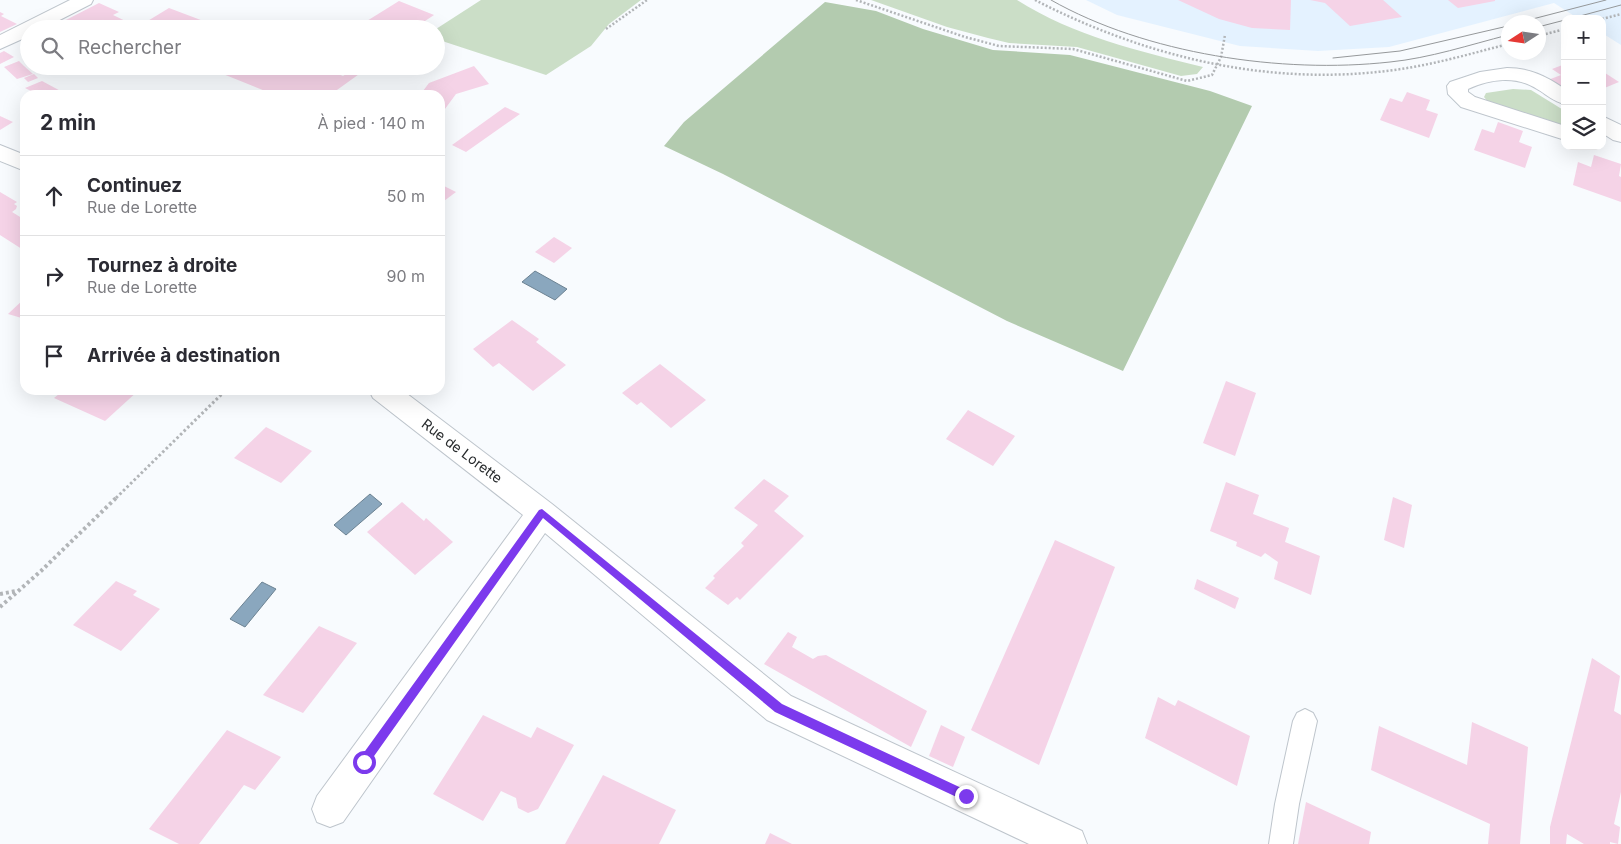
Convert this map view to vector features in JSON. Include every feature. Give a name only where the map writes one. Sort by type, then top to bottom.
[{"type":"street","points":[[45,20],[84,0]]},
{"type":"street","points":[[0,43],[20,33]]},
{"type":"street","points":[[1561,96],[1524,75],[1512,74],[1469,80],[1457,86],[1458,94],[1468,102],[1561,132]]},
{"type":"street","points":[[1606,126],[1621,135]]},
{"type":"street","points":[[1606,147],[1621,152]]},
{"type":"street","points":[[0,152],[20,162]]},
{"type":"street","name":"Rue de Lorette","points":[[389,395],[542,512],[779,708],[1069,844]]},
{"type":"street","points":[[330,809],[542,512]]},
{"type":"lane","points":[[1281,844],[1304,720]]},
{"type":"path","points":[[606,29],[647,0]]},
{"type":"path","points":[[856,0],[999,46],[1073,49],[1187,81],[1212,75],[1221,57],[1225,35]]},
{"type":"path","points":[[1035,0],[1064,17],[1116,39],[1164,53],[1261,72],[1313,74],[1374,72],[1449,60],[1501,46]]},
{"type":"path","points":[[1606,18],[1621,14]]},
{"type":"path","points":[[1546,34],[1561,30]]},
{"type":"path","points":[[0,606],[41,571],[221,395]]},
{"type":"path","points":[[0,594],[16,591]]},
{"type":"shaded area","points":[[1086,0],[1621,0],[1621,45],[1606,36],[1606,15],[1573,15],[1554,3],[1509,15],[1501,15],[1501,17],[1389,47],[1318,51],[1240,46],[1117,15]]},
{"type":"green space","points":[[481,0],[641,0],[609,24],[591,46],[546,75],[445,42],[445,23]]},
{"type":"green space","points":[[871,0],[1017,0],[1039,13],[1084,33],[1155,55],[1203,67],[1197,74],[1181,76],[1077,47],[1009,43],[947,27]]},
{"type":"green space","points":[[825,2],[876,11],[923,29],[993,50],[1070,55],[1210,91],[1252,106],[1123,371],[1007,321],[723,174],[664,146],[684,122]]},
{"type":"green space","points":[[1513,89],[1531,90],[1561,109],[1561,126],[1488,102],[1484,97],[1486,93]]},
{"type":"water","points":[[535,271],[567,289],[555,300],[522,282]]},
{"type":"water","points":[[370,494],[382,504],[346,535],[334,525]]},
{"type":"water","points":[[262,582],[276,589],[245,627],[230,619]]},
{"type":"building","points":[[1178,0],[1291,0],[1290,30],[1252,28],[1219,19]]},
{"type":"building","points":[[1310,0],[1383,0],[1402,17],[1350,26],[1325,3]]},
{"type":"building","points":[[1448,0],[1495,0],[1495,1],[1458,8]]},
{"type":"building","points":[[399,1],[434,15],[426,20],[368,20]]},
{"type":"building","points":[[99,3],[119,12],[113,15],[123,20],[102,20],[104,19],[66,20]]},
{"type":"building","points":[[169,8],[201,20],[149,20]]},
{"type":"building","points":[[0,12],[4,14],[1,16],[17,24],[0,32]]},
{"type":"building","points":[[4,51],[14,57],[0,64],[0,53]]},
{"type":"building","points":[[19,61],[20,75],[30,75],[17,79],[4,67]]},
{"type":"building","points":[[474,66],[489,84],[456,94],[445,109],[445,90],[424,90],[429,83]]},
{"type":"building","points":[[1561,66],[1561,75],[1552,69]]},
{"type":"building","points":[[1606,74],[1619,82],[1606,87]]},
{"type":"building","points":[[35,75],[38,78],[28,82],[24,78]]},
{"type":"building","points":[[225,75],[358,75],[337,90],[263,90]]},
{"type":"building","points":[[1561,75],[1561,88],[1548,80]]},
{"type":"building","points":[[42,81],[59,90],[29,90],[25,88]]},
{"type":"building","points":[[1407,92],[1430,100],[1426,110],[1438,114],[1429,138],[1380,120],[1390,98],[1402,102]]},
{"type":"building","points":[[505,107],[520,114],[466,152],[452,145]]},
{"type":"building","points":[[0,116],[13,122],[0,130]]},
{"type":"building","points":[[1498,122],[1523,131],[1519,142],[1532,147],[1525,168],[1474,150],[1482,129],[1494,133]]},
{"type":"building","points":[[1594,155],[1621,164],[1619,176],[1621,177],[1621,202],[1573,185],[1578,162],[1591,167]]},
{"type":"building","points":[[445,186],[456,192],[445,200]]},
{"type":"building","points":[[0,192],[17,202],[14,204],[17,206],[16,209],[12,212],[20,217],[20,248],[0,235]]},
{"type":"building","points":[[554,237],[572,248],[554,263],[535,252]]},
{"type":"building","points":[[20,303],[20,318],[8,314]]},
{"type":"building","points":[[512,320],[539,339],[536,342],[566,365],[533,391],[499,363],[493,367],[473,349]]},
{"type":"building","points":[[660,364],[706,400],[671,428],[641,402],[637,405],[622,393]]},
{"type":"building","points":[[1226,381],[1256,393],[1235,456],[1203,443]]},
{"type":"building","points":[[58,395],[134,395],[105,421],[54,398]]},
{"type":"building","points":[[968,410],[1015,436],[993,466],[946,439]]},
{"type":"building","points":[[266,427],[312,451],[281,483],[234,458]]},
{"type":"building","points":[[764,479],[789,496],[774,511],[804,536],[740,600],[737,597],[728,605],[705,588],[715,578],[713,576],[744,546],[741,543],[758,525],[734,508]]},
{"type":"building","points":[[1226,482],[1259,495],[1253,514],[1289,528],[1285,542],[1320,556],[1311,595],[1274,579],[1278,562],[1265,553],[1261,557],[1236,546],[1237,542],[1210,531]]},
{"type":"building","points":[[1393,497],[1412,505],[1404,548],[1384,540]]},
{"type":"building","points":[[402,502],[424,521],[426,518],[453,542],[415,575],[367,532]]},
{"type":"building","points":[[1055,540],[1115,567],[1039,765],[971,730]]},
{"type":"building","points":[[1197,579],[1239,598],[1235,609],[1194,589]]},
{"type":"building","points":[[116,581],[137,591],[133,595],[160,609],[121,651],[73,625]]},
{"type":"building","points":[[319,626],[357,643],[303,713],[263,695]]},
{"type":"building","points":[[788,632],[797,637],[792,647],[813,659],[826,655],[927,711],[911,747],[764,664]]},
{"type":"building","points":[[1592,658],[1620,676],[1614,711],[1621,715],[1621,792],[1614,824],[1620,827],[1618,844],[1610,842],[1610,844],[1584,844],[1567,834],[1566,844],[1550,844],[1550,827]]},
{"type":"building","points":[[1158,697],[1175,706],[1178,700],[1250,736],[1237,786],[1145,738]]},
{"type":"building","points":[[483,715],[531,738],[537,727],[574,745],[538,809],[528,813],[518,808],[516,798],[501,791],[483,821],[433,794]]},
{"type":"building","points":[[1472,722],[1528,747],[1520,844],[1488,844],[1490,824],[1371,770],[1379,726],[1467,765]]},
{"type":"building","points":[[941,725],[965,737],[953,767],[929,756]]},
{"type":"building","points":[[227,730],[281,757],[255,790],[244,785],[199,844],[179,844],[149,829]]},
{"type":"building","points":[[603,775],[676,810],[659,844],[565,844]]},
{"type":"building","points":[[1306,802],[1371,832],[1369,844],[1298,844]]},
{"type":"building","points":[[770,833],[792,844],[765,844]]},
{"type":"tram line","points":[[1051,0],[1088,19],[1172,47],[1260,62],[1305,65],[1348,65],[1390,62],[1435,54],[1501,37]]},
{"type":"tram line","points":[[1546,16],[1606,0]]},
{"type":"tram line","points":[[1584,15],[1621,5]]},
{"type":"tram line","points":[[1546,25],[1561,21]]},
{"type":"tram line","points":[[1333,58],[1400,51],[1501,28]]},
{"type":"route","points":[[364,762],[542,512],[779,708],[966,796]]}]
